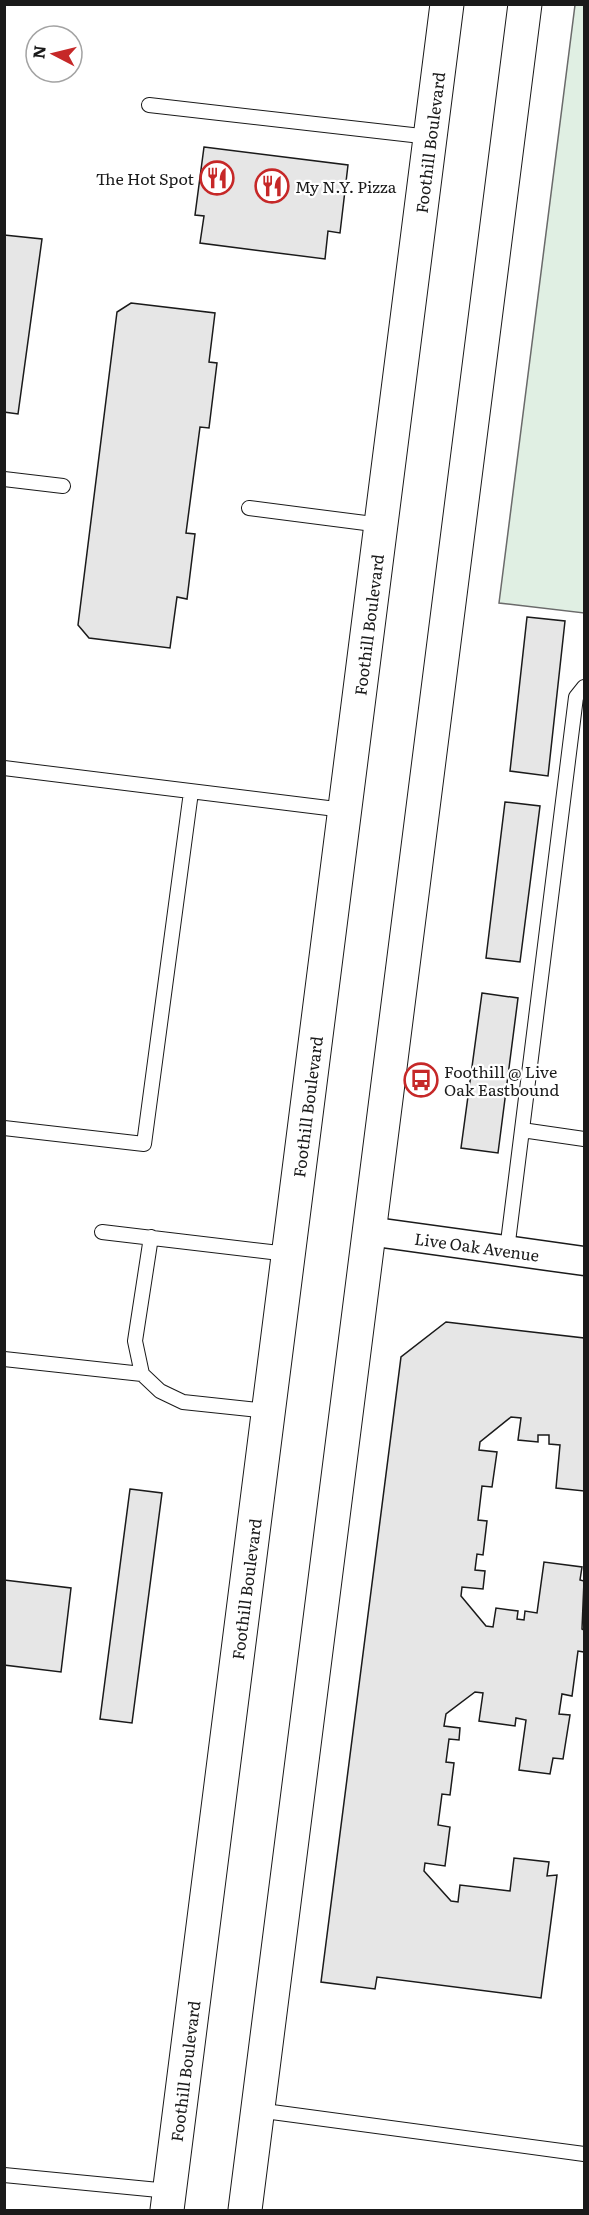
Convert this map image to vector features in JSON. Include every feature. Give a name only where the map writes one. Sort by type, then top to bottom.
[{"type":"main road","name":"Foothill Boulevard","points":[[168,2201],[447,4]]},
{"type":"main road","points":[[245,2211],[525,4]]},
{"type":"street","name":"Live Oak Avenue","points":[[368,1231],[585,1261]]},
{"type":"lane","points":[[149,105],[430,137]]},
{"type":"lane","points":[[4,479],[63,486]]},
{"type":"lane","points":[[249,508],[381,525]]},
{"type":"lane","points":[[507,1250],[576,697],[585,687]]},
{"type":"lane","points":[[4,768],[344,810]]},
{"type":"lane","points":[[4,1128],[144,1144],[191,792]]},
{"type":"lane","points":[[522,1130],[585,1139]]},
{"type":"lane","points":[[102,1232],[288,1254]]},
{"type":"lane","points":[[151,1237],[135,1341],[142,1374],[160,1391],[183,1402],[268,1411]]},
{"type":"lane","points":[[4,1359],[142,1374]]},
{"type":"lane","points":[[257,2110],[585,2154]]},
{"type":"lane","points":[[4,2175],[168,2201]]},
{"type":"green space","points":[[575,5],[584,5],[584,613],[499,603]]},
{"type":"building","points":[[204,147],[348,165],[340,233],[328,231],[325,259],[200,243],[204,216],[195,215]]},
{"type":"building","points":[[4,235],[42,239],[18,414],[4,412]]},
{"type":"building","points":[[131,303],[215,313],[209,362],[217,363],[209,428],[200,427],[186,533],[195,534],[187,599],[177,597],[170,648],[89,638],[78,625],[117,312]]},
{"type":"building","points":[[527,617],[565,621],[548,776],[510,771]]},
{"type":"building","points":[[505,802],[540,806],[520,962],[486,958]]},
{"type":"building","points":[[482,993],[518,998],[498,1153],[461,1148]]},
{"type":"building","points":[[446,1322],[584,1338],[584,1491],[556,1488],[560,1445],[549,1444],[549,1435],[538,1435],[538,1442],[518,1440],[521,1418],[511,1417],[480,1442],[479,1450],[497,1452],[492,1487],[482,1486],[478,1520],[487,1521],[483,1555],[477,1554],[475,1570],[485,1571],[483,1589],[462,1587],[461,1596],[486,1626],[493,1627],[496,1608],[518,1611],[517,1619],[524,1620],[525,1611],[537,1613],[544,1562],[582,1567],[580,1580],[584,1581],[582,1629],[584,1630],[584,1652],[578,1651],[572,1696],[562,1694],[559,1714],[570,1715],[563,1759],[553,1758],[550,1774],[519,1770],[526,1720],[516,1718],[515,1726],[479,1721],[483,1693],[475,1692],[446,1714],[444,1726],[460,1728],[459,1740],[449,1739],[446,1762],[454,1763],[450,1795],[442,1794],[438,1825],[450,1827],[445,1866],[425,1863],[424,1871],[451,1901],[458,1902],[460,1885],[510,1891],[514,1858],[549,1862],[547,1876],[557,1875],[541,1998],[377,1977],[375,1989],[321,1982],[401,1357]]},
{"type":"building","points":[[130,1489],[162,1493],[132,1723],[100,1719]]},
{"type":"building","points":[[4,1580],[71,1588],[61,1672],[4,1665]]},
{"type":"place","name":"The Hot Spot","points":[[217,178]]},
{"type":"place","name":"My N.Y. Pizza","points":[[272,186]]},
{"type":"place","name":"Foothill @ Live Oak Eastbound","points":[[421,1080]]}]
